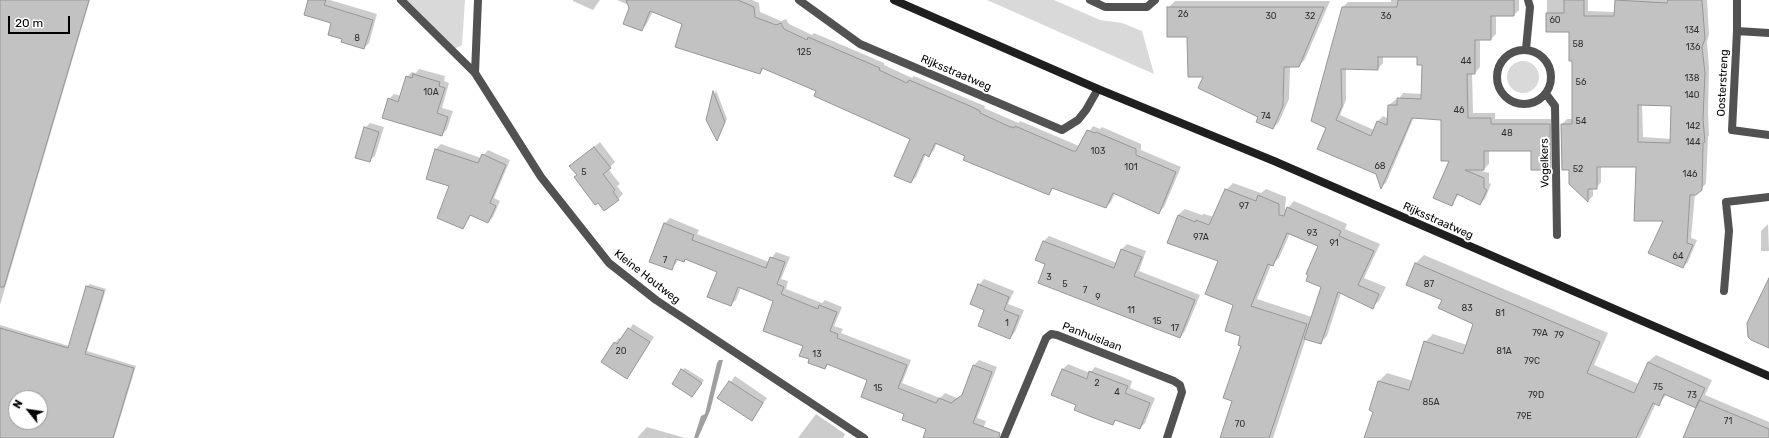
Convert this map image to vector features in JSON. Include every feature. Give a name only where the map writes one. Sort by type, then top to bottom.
[{"type":"main road","name":"Rijksstraatweg","points":[[894,0],[1098,89],[1274,161],[1769,376]]},
{"type":"street","name":"Kleine Houtweg","points":[[401,0],[475,73],[540,177],[609,262],[656,300],[864,438]]},
{"type":"street","points":[[475,73],[478,0]]},
{"type":"street","name":"Rijksstraatweg","points":[[799,0],[860,44],[1062,130],[1078,120],[1086,110],[1098,89]]},
{"type":"street","points":[[1090,0],[1105,7],[1147,7],[1155,0]]},
{"type":"street","points":[[1526,50],[1530,7],[1528,0]]},
{"type":"street","name":"Oosterstreng","points":[[1737,0],[1732,130],[1769,135]]},
{"type":"street","points":[[1737,31],[1769,32]]},
{"type":"street","points":[[1517,50],[1526,50],[1534,51],[1548,62],[1552,78],[1546,94],[1539,101],[1530,104],[1520,104],[1512,102],[1504,96],[1499,88],[1497,79],[1498,70],[1502,61],[1508,55],[1517,50]]},
{"type":"street","name":"Vogelkers","points":[[1546,94],[1555,106],[1557,235]]},
{"type":"street","points":[[1724,291],[1730,230],[1726,202],[1769,197]]},
{"type":"street","name":"Panhuislaan","points":[[1004,438],[1046,338],[1051,334],[1057,335],[1174,381],[1180,385],[1182,392],[1167,438]]},
{"type":"shaded area","points":[[404,0],[465,0],[462,45],[454,49]]},
{"type":"shaded area","points":[[987,0],[1054,0],[1100,20],[1122,23],[1142,31],[1154,74]]},
{"type":"shaded area","points":[[1520,61],[1526,61],[1536,68],[1539,77],[1538,83],[1532,90],[1526,93],[1520,93],[1510,86],[1507,80],[1507,74],[1514,64]]},
{"type":"shaded area","points":[[719,360],[723,360],[710,411],[698,438],[694,438],[701,416],[705,414]]},
{"type":"building","points":[[0,0],[89,0],[4,287],[0,287]]},
{"type":"building","points":[[308,0],[326,0],[324,5],[373,20],[364,49],[341,42],[342,39],[328,35],[331,23],[304,15]]},
{"type":"building","points":[[626,0],[738,0],[754,7],[755,17],[776,25],[781,23],[784,29],[807,40],[808,37],[880,68],[879,70],[907,83],[909,80],[970,106],[980,111],[980,113],[1008,126],[1014,128],[1015,126],[1073,151],[1076,151],[1087,130],[1096,132],[1136,149],[1136,155],[1176,172],[1159,214],[1113,193],[1106,208],[1052,188],[1049,195],[963,160],[965,156],[935,143],[929,157],[924,154],[911,183],[894,176],[910,139],[814,96],[816,91],[762,68],[760,74],[675,47],[682,24],[665,17],[650,11],[642,31],[623,24],[629,8]]},
{"type":"building","points":[[1398,0],[1514,0],[1514,16],[1491,16],[1491,40],[1475,40],[1475,74],[1467,74],[1468,118],[1491,118],[1491,124],[1550,124],[1550,170],[1531,170],[1531,151],[1484,151],[1484,170],[1465,170],[1484,178],[1484,188],[1487,190],[1480,205],[1457,194],[1452,206],[1433,198],[1449,161],[1441,161],[1441,120],[1412,118],[1381,189],[1376,174],[1317,149],[1326,128],[1311,121],[1342,7],[1397,7]],"holes":[[[1378,57],[1417,57],[1417,65],[1422,65],[1421,99],[1397,98],[1397,105],[1388,105],[1387,125],[1377,121],[1371,136],[1336,120],[1342,106],[1341,69],[1378,70]]]},
{"type":"building","points":[[1564,0],[1584,0],[1584,16],[1614,16],[1615,0],[1667,3],[1668,0],[1702,0],[1705,39],[1702,47],[1705,73],[1703,119],[1705,142],[1703,143],[1702,190],[1696,195],[1690,195],[1687,243],[1693,245],[1683,268],[1648,253],[1663,221],[1634,221],[1636,167],[1597,167],[1597,189],[1588,189],[1588,202],[1569,184],[1569,170],[1562,170],[1561,124],[1572,124],[1572,61],[1569,61],[1569,32],[1546,32],[1546,13],[1564,13]],"holes":[[[1638,105],[1671,106],[1670,143],[1638,142]]]},
{"type":"building","points":[[1167,7],[1324,7],[1299,67],[1284,67],[1283,106],[1273,129],[1256,122],[1258,117],[1198,88],[1203,77],[1188,77],[1187,37],[1167,37]]},
{"type":"building","points":[[413,74],[440,82],[439,86],[445,88],[437,113],[448,117],[442,136],[382,118],[388,98],[398,102],[406,76],[412,78]]},
{"type":"building","points":[[713,91],[725,122],[717,141],[706,120]]},
{"type":"building","points":[[364,127],[379,132],[370,162],[355,158]]},
{"type":"building","points":[[594,147],[611,168],[603,174],[615,190],[613,192],[619,200],[604,211],[598,203],[595,205],[574,177],[577,175],[569,166]]},
{"type":"building","points":[[435,149],[478,163],[482,154],[506,165],[490,203],[496,206],[488,223],[470,215],[463,229],[437,218],[449,186],[426,179]]},
{"type":"building","points":[[1225,189],[1256,201],[1258,195],[1279,204],[1279,215],[1284,216],[1287,207],[1341,231],[1339,236],[1374,251],[1358,285],[1379,294],[1373,309],[1338,292],[1321,344],[1304,339],[1321,287],[1306,281],[1308,275],[1306,274],[1318,246],[1287,233],[1273,266],[1268,264],[1251,306],[1307,324],[1269,438],[1220,438],[1232,401],[1223,398],[1241,346],[1238,345],[1240,336],[1225,331],[1233,305],[1205,294],[1218,261],[1167,243],[1178,215],[1195,222],[1196,220],[1209,225]]},
{"type":"building","points":[[664,223],[694,235],[692,240],[766,268],[770,257],[785,262],[777,284],[784,287],[781,294],[818,309],[819,305],[837,312],[830,331],[838,334],[837,338],[907,365],[898,388],[936,403],[939,398],[951,403],[962,395],[973,365],[992,372],[973,423],[1000,433],[999,438],[923,438],[926,429],[902,420],[904,414],[861,397],[867,380],[827,364],[825,369],[808,363],[809,359],[799,356],[803,346],[763,331],[773,301],[738,287],[731,306],[707,297],[717,272],[685,259],[684,262],[676,259],[672,270],[649,262]]},
{"type":"building","points":[[1043,241],[1114,268],[1121,249],[1142,257],[1134,276],[1195,300],[1180,338],[1038,283],[1045,264],[1035,260]]},
{"type":"building","points":[[1415,263],[1600,342],[1587,373],[1634,393],[1648,362],[1705,388],[1696,408],[1664,394],[1659,406],[1653,403],[1636,438],[1364,438],[1373,412],[1369,410],[1378,381],[1409,390],[1424,341],[1463,354],[1473,324],[1438,308],[1442,300],[1406,285]]},
{"type":"building","points":[[1769,278],[1769,348],[1751,340],[1748,337],[1747,323]]},
{"type":"building","points":[[978,284],[1009,297],[1004,310],[1019,316],[1010,339],[978,326],[984,310],[970,304]]},
{"type":"building","points":[[86,286],[104,291],[85,354],[134,368],[113,438],[0,438],[0,328],[68,348]]},
{"type":"building","points":[[628,328],[650,342],[627,379],[601,362],[614,342],[617,344]]},
{"type":"building","points":[[681,369],[702,383],[692,397],[672,384]]},
{"type":"building","points":[[1062,369],[1087,379],[1089,371],[1128,386],[1125,393],[1150,403],[1140,429],[1115,420],[1113,425],[1094,418],[1074,410],[1076,405],[1051,395]]},
{"type":"building","points":[[729,381],[763,403],[752,421],[717,398]]},
{"type":"building","points":[[1699,400],[1769,429],[1769,438],[1683,438]]}]
